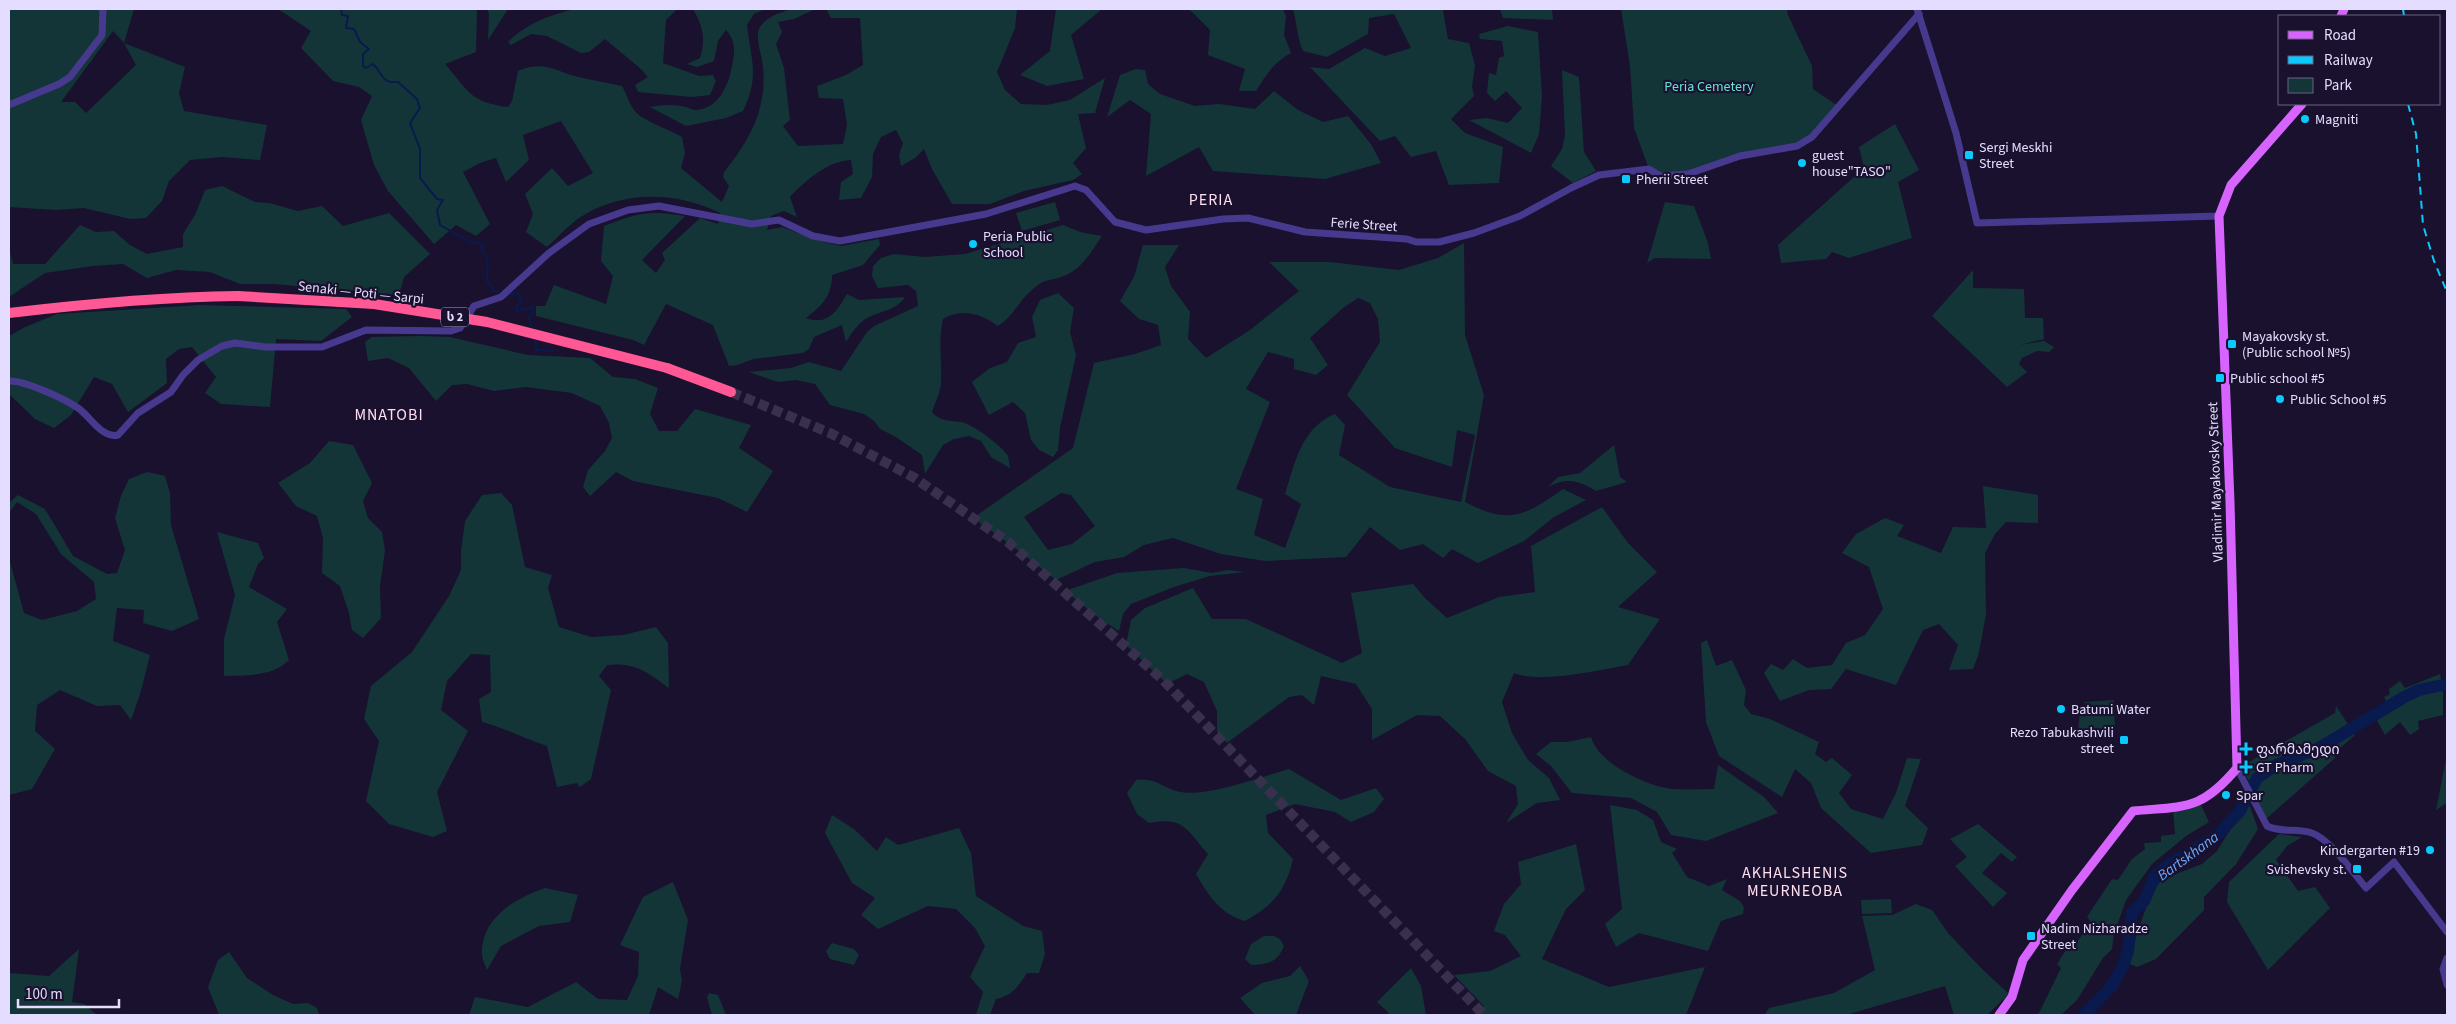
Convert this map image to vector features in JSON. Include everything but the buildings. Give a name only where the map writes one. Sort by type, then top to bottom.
[{"type":"highway","name":"Senaki — Poti — Sarpi","points":[[9,313],[103,302],[176,297],[238,296],[374,304],[487,322],[667,368],[732,392]]},
{"type":"main road","name":"Vladimir Mayakovsky Street","points":[[2237,768],[2230,502],[2219,216],[2231,185],[2301,105]]},
{"type":"main road","points":[[1999,1015],[2012,997],[2023,960],[2072,890],[2133,811],[2190,805],[2208,797],[2237,768]]},
{"type":"street","points":[[9,106],[59,84],[70,77],[102,35],[103,9]]},
{"type":"street","points":[[1918,12],[1956,133],[1978,223],[2206,218],[2219,216]]},
{"type":"street","name":"Ferie Street","points":[[9,381],[33,387],[78,408],[103,431],[113,436],[118,436],[138,413],[171,392],[183,375],[198,360],[222,346],[235,343],[265,347],[322,346],[366,330],[451,331],[460,328],[474,306],[501,297],[550,253],[589,224],[628,210],[659,206],[752,224],[779,220],[813,236],[840,241],[986,214],[1075,186],[1086,190],[1114,222],[1146,230],[1223,218],[1248,218],[1304,232],[1407,239],[1416,242],[1439,242],[1474,233],[1520,216],[1571,188],[1600,175],[1649,168],[1660,176],[1675,176],[1688,174],[1740,156],[1797,146],[1812,137],[1918,12]]},
{"type":"street","points":[[2237,768],[2266,826],[2276,831],[2313,833],[2324,840],[2366,888],[2394,862],[2447,932]]},
{"type":"street","points":[[2447,958],[2443,969],[2447,985]]},
{"type":"green space","points":[[807,8],[813,10],[794,19],[778,22],[782,32],[776,44],[784,68],[790,120],[783,126],[798,146],[843,144],[847,125],[843,99],[819,98],[817,86],[846,75],[863,65],[860,18],[831,18],[826,9],[1017,9],[1015,28],[997,72],[1005,90],[1021,104],[1047,105],[1070,100],[1105,78],[1095,113],[1078,114],[1086,148],[1073,163],[1082,174],[1073,180],[1024,191],[990,204],[952,204],[932,169],[924,149],[915,158],[901,166],[899,155],[903,143],[896,130],[881,137],[873,154],[872,177],[861,198],[839,200],[841,182],[853,174],[851,160],[834,164],[810,178],[790,197],[797,217],[784,211],[771,216],[767,230],[782,227],[816,240],[841,246],[879,239],[880,245],[863,265],[832,275],[830,289],[825,300],[806,318],[820,320],[826,318],[835,311],[847,294],[859,300],[905,297],[896,306],[864,320],[856,327],[846,342],[842,325],[814,337],[809,349],[803,353],[753,359],[738,365],[729,366],[713,325],[666,304],[644,345],[633,340],[536,316],[536,306],[545,306],[554,285],[606,304],[613,276],[601,261],[604,226],[644,214],[662,213],[685,216],[642,260],[656,273],[665,260],[662,253],[700,218],[718,224],[720,213],[703,206],[667,198],[630,198],[595,209],[579,218],[547,247],[526,232],[533,214],[525,194],[552,168],[568,186],[593,173],[561,121],[523,135],[529,160],[506,182],[496,158],[480,163],[463,172],[490,224],[476,236],[456,225],[434,244],[388,191],[374,165],[361,120],[372,96],[359,87],[333,81],[301,48],[311,31],[278,9],[477,9],[476,52],[445,64],[471,94],[485,102],[508,107],[512,101],[518,71],[536,66],[622,86],[632,107],[638,114],[682,137],[685,153],[681,168],[722,202],[729,186],[723,177],[724,172],[749,136],[755,123],[762,97],[764,82],[758,42],[759,29],[768,19],[792,9]]},
{"type":"green space","points":[[9,9],[134,9],[124,43],[185,67],[179,93],[184,111],[267,125],[260,160],[222,157],[190,160],[169,181],[162,201],[146,218],[130,219],[84,208],[56,210],[9,207]],"holes":[[[113,31],[124,43],[136,65],[86,113],[75,102],[61,102]]]},
{"type":"green space","points":[[487,9],[508,9],[488,40],[489,14]]},
{"type":"green space","points":[[575,9],[677,9],[666,20],[663,63],[699,76],[713,75],[716,81],[710,95],[692,97],[638,92],[635,85],[648,77],[605,39],[589,52],[581,53],[547,36],[531,34],[511,45],[508,42],[515,35],[539,21]]},
{"type":"green space","points":[[693,9],[765,9],[754,14],[747,25],[753,78],[743,111],[726,118],[686,126],[650,107],[673,105],[696,110],[704,109],[711,105],[725,88],[731,73],[734,51],[732,38],[726,30],[718,41],[714,61],[697,67],[687,64],[700,58],[703,45],[701,27]]},
{"type":"green space","points":[[1056,9],[1102,9],[1071,35],[1084,79],[1047,86],[1020,75],[1050,51]]},
{"type":"green space","points":[[1189,9],[1283,9],[1286,16],[1284,35],[1291,53],[1275,65],[1256,91],[1239,91],[1245,69],[1208,55],[1210,30]]},
{"type":"green space","points":[[1293,9],[1446,9],[1443,11],[1448,39],[1469,43],[1475,65],[1472,87],[1474,96],[1451,119],[1465,133],[1503,147],[1499,183],[1449,185],[1436,151],[1411,157],[1395,136],[1380,141],[1310,67],[1329,69],[1365,48],[1385,56],[1411,48],[1394,14],[1369,18],[1368,34],[1327,57],[1303,51],[1299,41]]},
{"type":"green space","points":[[1500,9],[1552,9],[1553,20],[1503,18]]},
{"type":"green space","name":"Peria Cemetery","points":[[1621,9],[1788,9],[1787,13],[1812,66],[1813,89],[1838,106],[1812,137],[1797,146],[1740,156],[1688,174],[1660,176],[1649,169],[1634,128],[1630,66]]},
{"type":"green space","points":[[1508,26],[1538,32],[1542,96],[1539,134],[1531,153],[1469,120],[1487,118],[1508,123],[1522,108],[1506,91],[1495,101],[1487,93],[1489,73],[1496,75],[1499,58],[1504,56],[1502,41],[1480,39],[1479,34]]},
{"type":"green space","points":[[1136,69],[1145,70],[1148,84],[1160,94],[1195,106],[1219,104],[1255,109],[1274,91],[1298,110],[1323,122],[1348,116],[1371,144],[1381,163],[1325,179],[1213,171],[1199,147],[1146,176],[1151,114],[1130,100],[1107,117],[1120,75]]},
{"type":"green space","points":[[1562,70],[1579,77],[1584,152],[1596,171],[1573,183],[1551,166],[1562,149],[1565,135]]},
{"type":"green space","points":[[1895,124],[1919,170],[1898,182],[1912,238],[1849,258],[1832,252],[1826,259],[1781,263],[1778,245],[1864,168],[1859,147]]},
{"type":"green space","points":[[222,186],[255,202],[269,203],[298,211],[322,206],[343,226],[389,213],[430,254],[404,277],[399,295],[274,284],[240,284],[210,272],[176,270],[147,278],[123,264],[45,273],[9,297],[9,248],[13,264],[45,264],[80,225],[96,232],[114,231],[130,245],[147,254],[183,247],[183,234],[195,215],[205,190]]},
{"type":"green space","points":[[1055,202],[1060,220],[1022,231],[1016,213]]},
{"type":"green space","points":[[1665,202],[1694,206],[1708,243],[1711,259],[1655,258],[1647,263]]},
{"type":"green space","points":[[1063,225],[1080,232],[1102,236],[1080,266],[1068,274],[1037,286],[1028,293],[1008,318],[998,326],[978,315],[964,313],[943,319],[940,342],[941,386],[932,412],[939,418],[947,421],[970,425],[995,442],[1008,456],[1010,468],[991,457],[981,441],[969,436],[954,439],[943,445],[925,474],[922,455],[896,437],[880,429],[874,421],[864,414],[830,405],[815,384],[796,380],[778,382],[749,372],[791,368],[809,362],[841,371],[867,332],[874,326],[918,306],[916,291],[908,285],[878,288],[872,276],[873,266],[881,258],[894,254],[925,257],[965,254]]},
{"type":"green space","points":[[1464,243],[1465,335],[1484,395],[1465,502],[1480,509],[1505,515],[1527,511],[1563,489],[1586,500],[1554,517],[1524,541],[1478,563],[1452,549],[1443,558],[1423,544],[1400,550],[1370,527],[1346,557],[1265,561],[1221,554],[1173,538],[1144,545],[1124,557],[1095,562],[1056,580],[973,518],[1073,448],[1094,363],[1135,354],[1161,345],[1158,325],[1139,319],[1120,301],[1134,277],[1143,245],[1179,245],[1165,267],[1171,286],[1190,312],[1188,339],[1206,358],[1250,330],[1299,291],[1269,262],[1330,262],[1399,270],[1438,258]],"holes":[[[1358,298],[1370,303],[1378,319],[1380,342],[1347,395],[1395,448],[1452,467],[1457,430],[1475,435],[1461,502],[1390,487],[1339,455],[1345,425],[1335,414],[1314,428],[1307,437],[1296,459],[1285,494],[1301,504],[1285,548],[1254,535],[1263,499],[1236,489],[1270,402],[1246,389],[1268,352],[1294,359],[1294,369],[1316,375],[1328,365],[1310,338],[1343,308]],[[1061,493],[1071,495],[1095,526],[1072,544],[1048,550],[1024,517]]]},
{"type":"green space","points":[[1973,270],[1973,288],[2024,289],[2025,318],[2043,318],[2044,339],[2020,345],[2044,341],[2054,347],[2049,352],[2037,351],[2022,358],[2019,364],[2027,372],[2007,387],[1932,316]]},
{"type":"green space","points":[[1058,293],[1074,308],[1070,332],[1076,355],[1060,428],[1058,450],[1053,457],[1039,450],[1031,440],[1025,413],[1013,402],[989,415],[972,382],[990,368],[1007,362],[1018,343],[1036,337],[1032,317],[1040,300]]},
{"type":"green space","points":[[200,305],[346,309],[352,317],[321,341],[276,339],[270,407],[221,404],[205,393],[216,377],[192,347],[179,349],[166,359],[167,383],[128,412],[112,384],[94,377],[71,415],[54,428],[35,419],[9,394],[9,336],[25,327],[57,314]]},
{"type":"green space","points":[[372,337],[450,337],[528,355],[590,358],[613,377],[635,379],[658,388],[650,414],[659,431],[677,431],[695,409],[751,425],[739,448],[773,471],[747,512],[718,498],[633,481],[616,472],[590,496],[583,487],[588,470],[605,451],[612,438],[609,423],[600,406],[572,393],[526,387],[494,391],[467,384],[452,385],[436,401],[409,368],[388,358],[368,361],[365,342]]},
{"type":"green space","points":[[329,441],[353,445],[372,483],[363,501],[368,518],[382,532],[385,550],[380,586],[381,618],[363,638],[352,630],[349,613],[340,586],[322,573],[323,538],[317,516],[296,506],[278,483],[310,463]]},
{"type":"green space","points":[[1614,445],[1620,477],[1627,482],[1596,491],[1584,484],[1572,481],[1561,482],[1548,487],[1558,477],[1580,473]]},
{"type":"green space","points":[[147,472],[165,476],[170,493],[171,525],[199,619],[172,631],[143,623],[144,610],[117,608],[113,641],[150,655],[131,720],[120,705],[97,706],[60,690],[37,705],[35,731],[55,749],[32,789],[9,795],[9,558],[24,613],[42,620],[77,611],[96,599],[94,582],[61,554],[36,514],[17,502],[9,513],[9,503],[18,495],[45,509],[73,556],[107,574],[117,573],[125,550],[115,518],[121,496],[129,479]]},
{"type":"green space","points":[[1983,486],[2038,495],[2038,523],[2006,522],[1995,534],[1985,553],[1986,614],[1979,652],[1977,652],[1979,653],[1973,669],[1949,670],[1958,645],[1939,624],[1923,630],[1896,685],[1846,669],[1831,689],[1809,690],[1780,701],[1764,673],[1771,664],[1783,670],[1793,659],[1807,668],[1832,665],[1846,643],[1865,635],[1883,609],[1869,567],[1842,553],[1856,534],[1885,518],[1904,525],[1897,536],[1941,553],[1953,527],[1986,528]]},
{"type":"green space","points":[[501,493],[512,505],[525,567],[552,575],[548,588],[559,627],[591,637],[623,635],[656,627],[668,643],[669,688],[640,669],[617,664],[607,665],[599,676],[611,690],[591,779],[580,787],[577,783],[557,787],[547,746],[482,722],[479,699],[491,692],[490,655],[471,654],[447,681],[441,710],[468,731],[437,792],[447,831],[433,837],[389,824],[366,801],[379,741],[364,719],[371,686],[412,652],[449,596],[461,570],[461,551],[465,521],[482,495]]},
{"type":"green space","points":[[1602,507],[1628,543],[1657,572],[1618,607],[1660,619],[1628,665],[1554,677],[1525,676],[1514,673],[1502,702],[1512,733],[1528,760],[1549,778],[1560,800],[1537,803],[1506,823],[1518,804],[1516,786],[1488,771],[1465,739],[1440,716],[1417,715],[1372,740],[1372,709],[1356,684],[1321,676],[1314,705],[1302,695],[1289,697],[1227,743],[1217,732],[1217,711],[1204,682],[1187,674],[1167,684],[1126,645],[1131,620],[1145,608],[1193,588],[1212,619],[1246,619],[1342,663],[1362,653],[1351,593],[1413,584],[1447,618],[1499,597],[1535,592],[1531,546]]},
{"type":"green space","points":[[217,532],[258,543],[264,558],[258,564],[249,587],[287,609],[277,622],[289,660],[275,670],[259,674],[224,676],[224,639],[235,595]]},
{"type":"green space","points":[[1184,568],[1212,573],[1227,570],[1245,572],[1210,576],[1174,587],[1131,604],[1123,614],[1119,631],[1065,591],[1117,573]]},
{"type":"green space","points":[[1707,640],[1716,666],[1732,660],[1746,690],[1744,705],[1751,714],[1770,719],[1819,742],[1815,754],[1826,762],[1832,758],[1852,775],[1839,793],[1851,809],[1883,819],[1896,793],[1907,758],[1921,759],[1905,806],[1928,828],[1922,845],[1871,853],[1821,808],[1811,783],[1795,769],[1782,797],[1719,756],[1706,722],[1701,643]]},
{"type":"green space","points":[[2440,674],[2443,688],[2443,715],[2418,721],[2419,729],[2410,735],[2400,722],[2385,735],[2374,715],[2388,705],[2384,697],[2390,694],[2389,689],[2400,681],[2405,688]]},
{"type":"green space","points":[[2114,700],[2115,731],[2078,731],[2080,711],[2085,711],[2085,702]]},
{"type":"green space","points":[[2336,706],[2355,735],[2339,749],[2334,759],[2266,819],[2242,766],[2335,713]]},
{"type":"green space","points":[[1591,737],[1595,747],[1603,756],[1624,772],[1661,787],[1672,789],[1714,789],[1718,765],[1764,797],[1778,813],[1706,841],[1671,835],[1657,812],[1631,798],[1572,793],[1551,766],[1536,754],[1551,742],[1567,742]]},
{"type":"green space","points":[[2447,754],[2447,803],[2436,810]]},
{"type":"green space","points":[[1289,769],[1341,800],[1376,788],[1384,799],[1374,812],[1351,822],[1335,812],[1295,804],[1266,815],[1268,833],[1293,859],[1286,880],[1277,896],[1271,903],[1245,921],[1236,918],[1222,909],[1201,882],[1196,874],[1208,854],[1189,832],[1178,823],[1161,821],[1149,823],[1137,814],[1127,793],[1136,780],[1154,781],[1180,792],[1191,793],[1219,789]]},
{"type":"green space","points":[[2248,801],[2258,829],[2236,864],[2204,897],[2204,910],[2156,959],[2137,967],[2127,963],[2152,890],[2163,879],[2202,864],[2217,851]]},
{"type":"green space","points":[[1610,805],[1637,810],[1653,820],[1661,842],[1677,849],[1672,853],[1687,877],[1709,886],[1727,879],[1722,890],[1740,901],[1744,907],[1743,914],[1721,921],[1708,951],[1639,933],[1616,947],[1605,924],[1622,909]]},
{"type":"green space","points":[[2201,805],[2209,822],[2186,836],[2152,864],[2126,900],[2114,934],[2112,949],[2103,958],[2077,1000],[2061,1015],[2038,1015],[2061,968],[2057,964],[2070,944],[2075,945],[2091,922],[2087,917],[2112,879],[2118,880],[2132,859],[2145,849],[2144,843],[2161,842],[2161,836],[2175,834],[2173,810]]},
{"type":"green space","points":[[832,815],[854,829],[877,851],[886,837],[898,845],[959,828],[971,853],[976,896],[1023,926],[1042,931],[1045,954],[1039,973],[1027,973],[1014,990],[996,999],[990,1015],[976,1015],[983,992],[970,977],[985,946],[975,928],[956,909],[928,906],[878,929],[861,915],[875,898],[852,883],[825,833]]},
{"type":"green space","points":[[1978,824],[2017,857],[2012,862],[2001,853],[1982,873],[2007,893],[1993,907],[1955,866],[1967,857],[1950,839]]},
{"type":"green space","points":[[2279,834],[2302,837],[2287,846],[2276,860],[2298,891],[2315,887],[2330,908],[2268,970],[2227,902],[2229,882]]},
{"type":"green space","points":[[1576,844],[1585,890],[1566,909],[1542,959],[1609,987],[1705,967],[1686,1015],[1474,1015],[1484,1006],[1454,975],[1490,971],[1521,956],[1505,935],[1494,931],[1504,904],[1521,884],[1518,862]]},
{"type":"green space","points":[[673,882],[688,920],[680,969],[682,981],[678,999],[658,987],[649,1015],[469,1015],[475,997],[528,1007],[576,982],[598,999],[627,1000],[638,976],[639,952],[620,945],[643,897]]},
{"type":"green space","points":[[545,888],[578,895],[570,922],[539,926],[501,946],[487,970],[482,951],[488,928],[503,910],[523,897]]},
{"type":"green space","points":[[1891,899],[1892,913],[1862,914],[1861,900]]},
{"type":"green space","points":[[1916,904],[1932,910],[1948,933],[2009,994],[1987,1015],[1954,1015],[1945,986],[1846,1015],[1764,1015],[1769,1008],[1834,993],[1875,970],[1862,916],[1892,915]]},
{"type":"green space","points":[[1264,936],[1274,936],[1280,939],[1284,946],[1282,951],[1271,962],[1251,965],[1245,959],[1251,944]]},
{"type":"green space","points":[[832,943],[854,949],[859,955],[854,965],[830,959],[826,951]]},
{"type":"green space","points":[[79,949],[72,1002],[84,1004],[97,1015],[9,1015],[9,973],[49,976]]},
{"type":"green space","points":[[229,952],[247,978],[273,995],[293,1004],[308,1003],[317,1008],[319,1015],[219,1015],[208,987],[218,960]]},
{"type":"green space","points":[[1300,966],[1309,981],[1296,1015],[1255,1015],[1240,998],[1262,983],[1290,976]]},
{"type":"green space","points":[[1411,968],[1421,986],[1426,1015],[1386,1015],[1389,1013],[1377,1002]]},
{"type":"green space","points":[[709,993],[718,995],[726,1015],[712,1015],[707,997]]},
{"type":"waterway","points":[[341,9],[342,15],[348,16],[346,28],[354,29],[360,42],[369,49],[363,54],[363,66],[366,68],[373,64],[385,79],[398,82],[417,99],[420,108],[410,123],[420,149],[420,178],[437,199],[443,200],[437,210],[440,225],[470,242],[482,244],[482,250],[488,261],[487,281],[495,291],[503,294]]},
{"type":"waterway","points":[[509,294],[518,293],[522,302],[516,306],[517,311],[532,307],[533,313],[529,316],[531,328]]},
{"type":"waterway","points":[[536,339],[536,350],[553,351]]},
{"type":"waterway","name":"Bartskhana","points":[[2084,1015],[2112,986],[2123,966],[2128,951],[2132,913],[2144,901],[2155,876],[2168,865],[2216,837],[2240,811],[2257,778],[2276,765],[2319,748],[2406,696],[2419,690],[2447,684]]},
{"type":"tunnel","points":[[731,392],[830,433],[913,477],[1008,542],[1163,680],[1484,1015]]},
{"type":"railway","points":[[2403,9],[2404,15]]},
{"type":"railway","points":[[2408,105],[2416,134],[2423,225],[2434,261],[2447,292]]},
{"type":"place","name":"Magniti","points":[[2305,119]]},
{"type":"place","name":"Sergi Meskhi Street","points":[[1969,155]]},
{"type":"place","name":"guest house\"TASO\"","points":[[1802,163]]},
{"type":"place","name":"Pherii Street","points":[[1626,179]]},
{"type":"place","name":"Peria Public School","points":[[973,244]]},
{"type":"place","name":"Mayakovsky st. (Public school №5)","points":[[2232,344]]},
{"type":"place","name":"Public school #5","points":[[2220,378]]},
{"type":"place","name":"Public School #5","points":[[2280,399]]},
{"type":"place","name":"Batumi Water","points":[[2061,709]]},
{"type":"place","name":"Rezo Tabukashvili street","points":[[2124,740]]},
{"type":"place","name":"ფარმამედი","points":[[2246,749]]},
{"type":"place","name":"GT Pharm","points":[[2246,767]]},
{"type":"place","name":"Spar","points":[[2226,795]]},
{"type":"place","name":"Kindergarten #19","points":[[2430,850]]},
{"type":"place","name":"Svishevsky st.","points":[[2357,869]]},
{"type":"place","name":"Nadim Nizharadze Street","points":[[2031,936]]},
{"type":"district","name":"PERIA","points":[[1211,199]]},
{"type":"district","name":"MNATOBI","points":[[389,414]]},
{"type":"district","name":"AKHALSHENIS MEURNEOBA","points":[[1795,881]]}]
